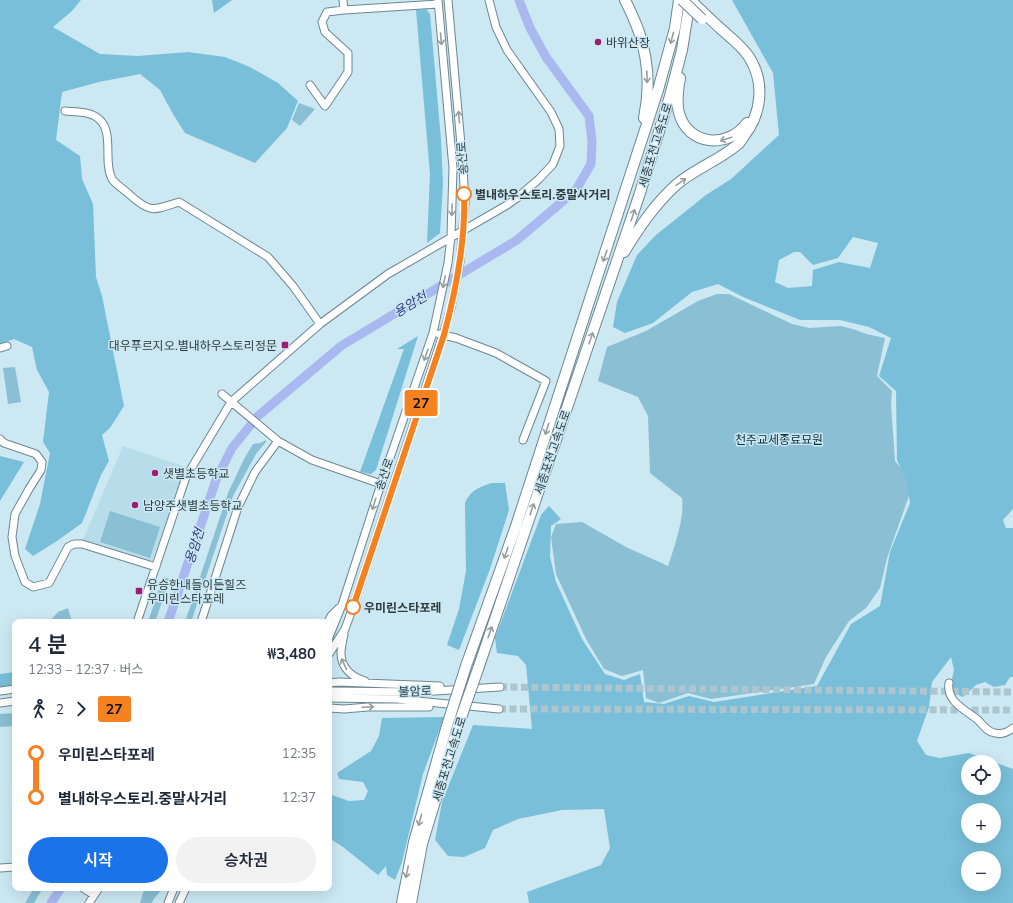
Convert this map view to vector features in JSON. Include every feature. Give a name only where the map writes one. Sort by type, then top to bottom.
[{"type":"highway","points":[[625,0],[639,32],[647,70],[646,112],[636,158]]},
{"type":"highway","points":[[615,268],[641,225],[658,202],[677,184],[738,145],[756,118],[760,90],[755,68],[749,57],[740,46],[703,16],[680,0]]},
{"type":"highway","name":"세종포천고속도로","points":[[402,903],[446,729],[466,666],[516,526],[658,90],[680,0]]},
{"type":"highway","points":[[682,50],[677,104],[679,114],[685,125],[694,134],[706,140],[720,141],[733,136],[743,128],[751,114],[754,99],[753,83],[740,54],[703,16],[690,0]]},
{"type":"highway","name":"세종포천고속도로","points":[[411,903],[418,843],[615,268],[670,96],[682,50],[690,0]]},
{"type":"street","points":[[343,0],[344,10]]},
{"type":"street","name":"송산로","points":[[332,649],[345,629],[353,607],[444,335],[460,262],[465,203],[464,167],[448,0]]},
{"type":"street","points":[[138,619],[186,477],[233,404],[320,324],[370,286],[452,236],[507,205],[539,179],[553,164],[560,146],[559,129],[551,112],[507,50],[496,27],[489,0]]},
{"type":"street","points":[[310,85],[325,106],[348,72],[348,53],[325,32],[322,22],[327,12],[404,3],[438,2]]},
{"type":"street","name":"송산로","points":[[332,630],[342,605],[381,484],[433,332],[448,263],[452,236],[453,168],[438,2]]},
{"type":"street","points":[[65,111],[86,113],[99,120],[106,129],[109,168],[112,179],[142,205],[157,210],[179,202],[268,257],[293,286],[320,324]]},
{"type":"street","points":[[433,332],[496,353],[546,380],[523,440]]},
{"type":"street","points":[[222,394],[278,441],[312,460],[381,484]]},
{"type":"street","points":[[0,438],[4,443],[36,454],[42,462],[41,470],[15,514],[12,537],[15,556],[25,582],[33,587],[49,583],[68,547],[74,544],[82,544],[156,567]]},
{"type":"street","points":[[202,619],[238,507],[255,472],[278,441]]},
{"type":"street","points":[[330,619],[342,605]]},
{"type":"street","points":[[345,629],[341,652],[343,664],[352,675],[372,684]]},
{"type":"street","points":[[332,683],[474,687]]},
{"type":"street","points":[[949,683],[948,690],[957,705],[977,719],[986,729],[994,733],[1002,734],[1013,728]]},
{"type":"street","name":"불암로","points":[[332,698],[397,695],[474,687],[500,687]]},
{"type":"street","points":[[0,691],[12,690]]},
{"type":"street","name":"불암로","points":[[332,691],[397,695],[463,706],[499,709]]},
{"type":"street","points":[[0,695],[12,694]]},
{"type":"street","points":[[0,703],[12,701]]},
{"type":"street","points":[[0,708],[12,706]]},
{"type":"street","points":[[332,708],[463,706]]},
{"type":"street","points":[[0,868],[12,867]]},
{"type":"street","points":[[88,891],[94,895]]},
{"type":"street","points":[[89,903],[97,891]]},
{"type":"street","points":[[168,903],[173,891]]},
{"type":"street","points":[[180,903],[185,891]]},
{"type":"shaded area","points":[[0,0],[81,0],[72,11],[53,27],[100,54],[138,56],[188,52],[225,57],[250,67],[278,83],[298,101],[287,128],[255,163],[185,133],[160,90],[140,74],[99,82],[62,92],[56,140],[80,156],[82,179],[93,204],[96,277],[102,296],[124,406],[110,428],[102,435],[109,461],[101,475],[82,523],[33,556],[25,549],[40,504],[50,453],[43,442],[49,392],[37,370],[32,347],[14,339],[0,344]]},
{"type":"shaded area","points":[[212,0],[232,0],[214,13]]},
{"type":"shaded area","points":[[732,0],[1013,0],[1013,509],[1003,520],[1006,528],[1013,528],[1013,677],[1010,677],[1005,685],[994,687],[985,682],[976,685],[963,697],[956,694],[951,683],[954,670],[951,657],[932,682],[929,707],[917,741],[926,755],[940,758],[969,753],[974,755],[961,755],[961,795],[1001,795],[1001,765],[1013,769],[1013,903],[529,903],[527,892],[601,865],[610,848],[604,809],[562,810],[518,819],[493,830],[485,848],[464,857],[448,856],[435,840],[442,802],[473,725],[532,729],[526,665],[518,656],[497,653],[495,638],[541,515],[549,506],[561,519],[551,526],[550,557],[556,582],[582,639],[605,674],[624,680],[640,674],[644,702],[664,704],[689,696],[714,702],[817,686],[851,624],[880,606],[890,552],[910,503],[906,479],[897,460],[896,391],[879,376],[891,338],[869,327],[840,320],[800,320],[743,297],[718,284],[692,292],[653,323],[625,333],[613,327],[617,302],[637,255],[656,235],[706,195],[731,179],[779,135],[773,73]],"holes":[[[853,237],[878,243],[870,268],[839,262],[813,270],[812,286],[788,288],[775,282],[779,260],[794,252],[800,252],[813,265],[838,258]]]},
{"type":"shaded area","points":[[426,9],[430,14],[441,140],[443,183],[440,233],[427,243],[430,174],[416,10]]},
{"type":"shaded area","points":[[418,336],[376,470],[371,474],[360,472],[404,349],[397,349]]},
{"type":"shaded area","name":"남양주샛별초등학교","points":[[123,446],[183,466],[185,470],[153,559],[150,561],[83,540]]},
{"type":"shaded area","points":[[0,456],[24,462],[0,501]]},
{"type":"shaded area","points":[[491,483],[505,483],[509,510],[490,569],[459,650],[447,645],[459,609],[466,571],[465,503],[475,490]]},
{"type":"shaded area","points":[[12,672],[12,686],[0,688],[0,674]]},
{"type":"shaded area","points":[[444,717],[423,774],[402,862],[395,880],[387,875],[386,866],[378,875],[332,840],[332,795],[349,801],[364,800],[368,791],[363,782],[339,779],[337,773],[371,751],[379,736],[382,718]]},
{"type":"green space","points":[[299,103],[315,109],[300,126],[292,120]]},
{"type":"green space","name":"천주교세종료묘원","points":[[717,294],[729,294],[792,324],[809,328],[841,326],[885,338],[877,376],[892,391],[891,404],[895,461],[909,477],[910,493],[887,558],[880,588],[866,608],[849,621],[826,657],[814,684],[711,699],[688,693],[659,703],[646,698],[643,670],[622,676],[604,669],[586,639],[556,574],[551,537],[556,524],[582,522],[626,547],[668,566],[676,542],[682,514],[682,498],[650,473],[648,416],[638,397],[598,381],[607,347],[646,331],[698,301]]},
{"type":"green space","points":[[15,367],[21,402],[8,404],[3,368]]},
{"type":"green space","points":[[266,440],[256,454],[233,496],[192,619],[186,619],[228,493],[253,444]]},
{"type":"green space","points":[[110,511],[160,527],[150,558],[100,542]]},
{"type":"green space","points":[[163,577],[170,579],[156,619],[149,619]]},
{"type":"green space","points":[[68,608],[71,619],[52,619],[58,612]]},
{"type":"green space","points":[[12,713],[12,726],[0,727],[0,714]]},
{"type":"green space","points":[[32,891],[41,891],[34,903],[25,903]]},
{"type":"green space","points":[[145,891],[160,891],[152,903],[140,903]]},
{"type":"waterway","name":"용암천","points":[[169,619],[216,480],[232,448],[258,416],[341,346],[517,240],[576,190],[591,164],[592,141],[589,116],[546,57],[530,28],[519,0]]},
{"type":"waterway","name":"용암천","points":[[51,903],[59,891]]},
{"type":"tunnel","points":[[500,687],[1013,692]]},
{"type":"tunnel","points":[[499,709],[1013,710]]},
{"type":"bus line","name":"27","points":[[353,607],[444,335],[460,262],[465,203],[464,194]]},
{"type":"place","name":"바위산장","points":[[598,42]]},
{"type":"place","name":"별내하우스토리.중말사거리","points":[[464,194]]},
{"type":"place","name":"대우푸르지오.별내하우스토리정문","points":[[285,345]]},
{"type":"place","name":"샛별초등학교","points":[[155,473]]},
{"type":"place","name":"남양주샛별초등학교","points":[[135,505]]},
{"type":"place","name":"유승한내들이든힐즈 우미린스타포레","points":[[139,591]]},
{"type":"place","name":"우미린스타포레","points":[[353,607]]}]
